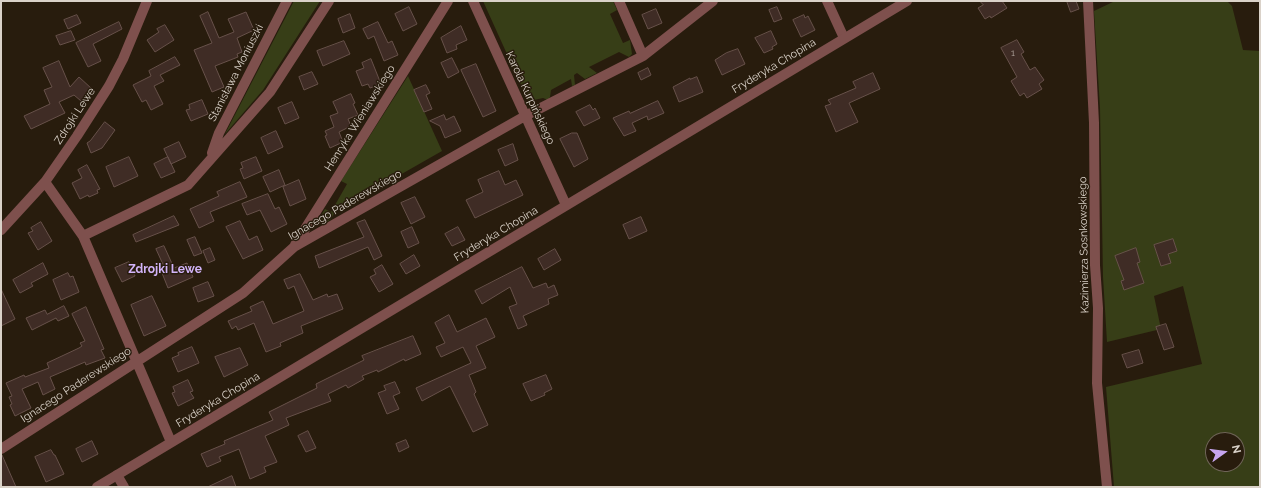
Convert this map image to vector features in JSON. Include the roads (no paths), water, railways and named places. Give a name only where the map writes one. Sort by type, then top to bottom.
[{"type":"street","name":"Zdrojki Lewe","points":[[1,230],[45,182],[109,86],[123,59],[147,1]]},
{"type":"street","name":"Stanisława Moniuszki","points":[[210,158],[219,133],[287,1]]},
{"type":"street","name":"Stanisława Moniuszki","points":[[83,236],[188,185],[210,158],[270,92],[329,1]]},
{"type":"street","name":"Henryka Wieniawskiego","points":[[294,247],[448,1]]},
{"type":"street","name":"Karola Kurpińskiego","points":[[472,1],[566,205]]},
{"type":"street","points":[[619,1],[644,56]]},
{"type":"street","name":"Ignacego Paderewskiego","points":[[1,449],[243,293],[294,247],[525,116],[644,56],[713,1]]},
{"type":"street","points":[[827,1],[844,38]]},
{"type":"street","name":"Fryderyka Chopina","points":[[97,487],[907,1]]},
{"type":"street","name":"Kazimierza Sosnkowskiego","points":[[1088,1],[1094,123],[1095,265],[1098,308],[1097,383],[1108,487]]},
{"type":"street","points":[[45,182],[83,236],[171,442]]},
{"type":"street","points":[[117,475],[124,487]]},
{"type":"district","name":"Zdrojki Lewe","points":[[165,269]]}]
